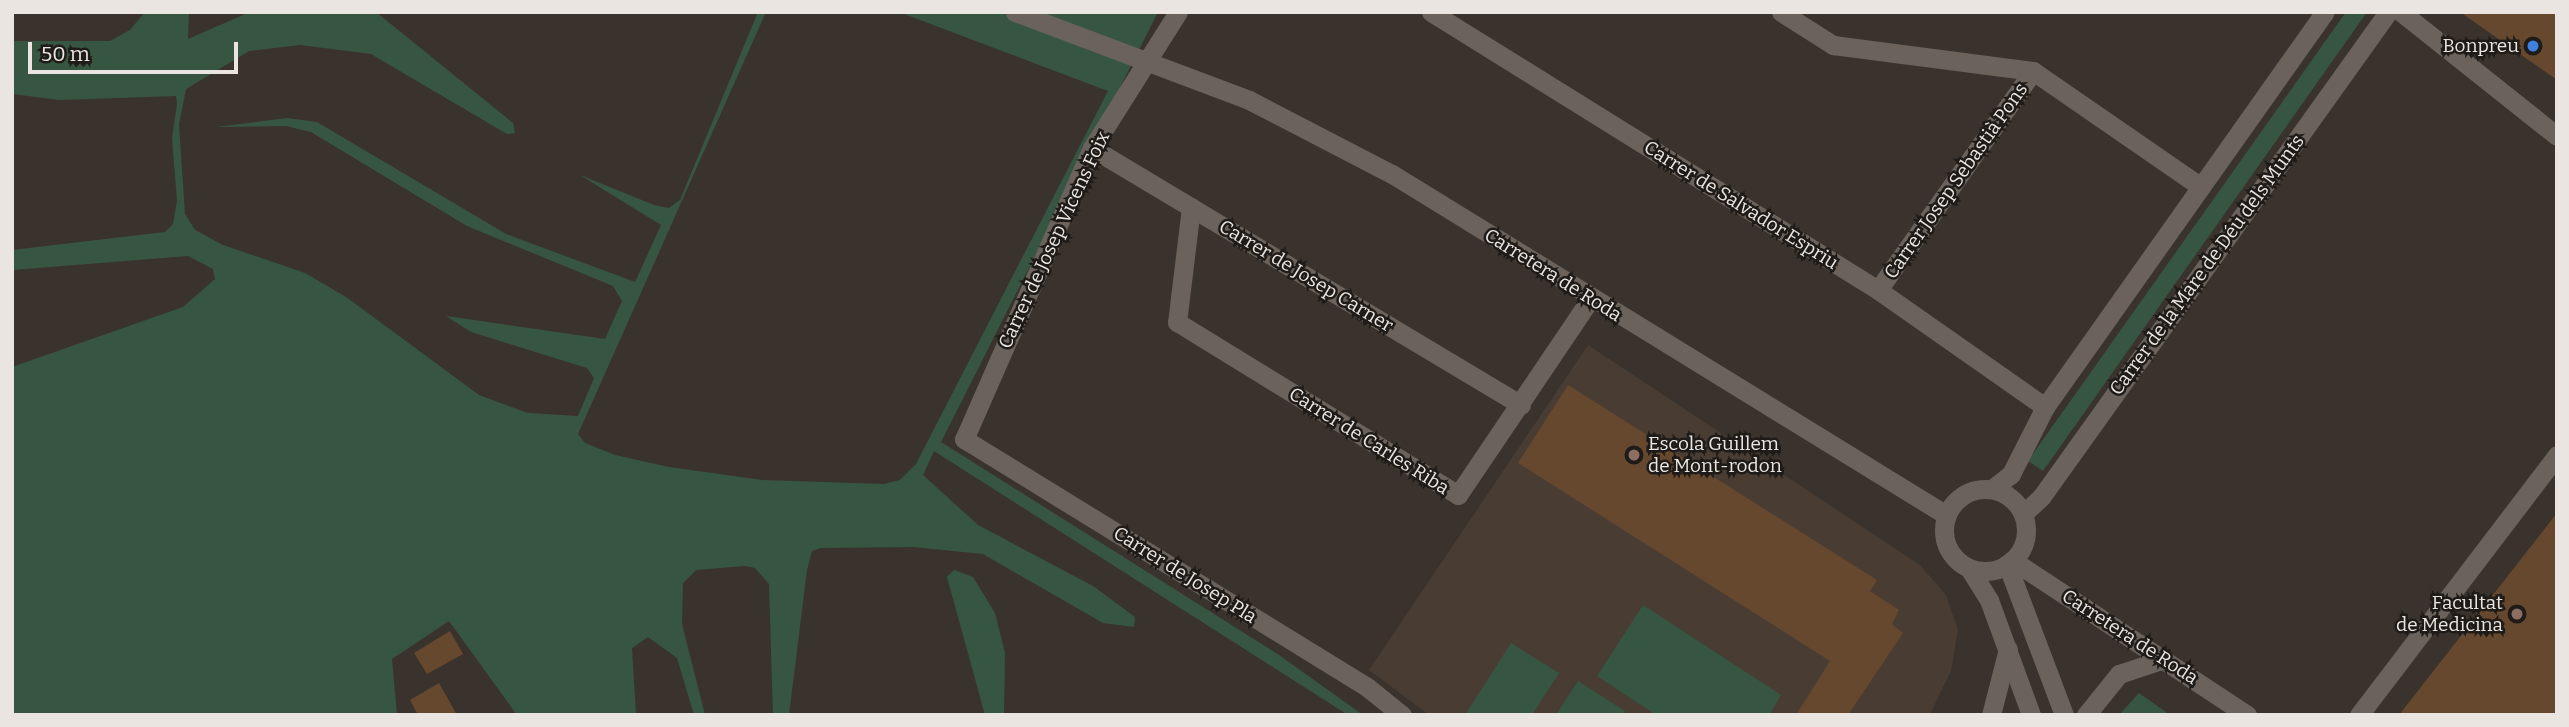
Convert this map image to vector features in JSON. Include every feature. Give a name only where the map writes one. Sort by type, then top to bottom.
[{"type":"street","name":"Carretera de Roda","points":[[1015,12],[1146,64],[1249,100],[1380,168],[1946,515]]},
{"type":"street","name":"Carrer de Josep Vicens Foix","points":[[964,439],[1092,148],[1178,12]]},
{"type":"street","name":"Carrer de Salvador Espriu","points":[[1431,12],[1878,290],[2045,407]]},
{"type":"street","points":[[1781,12],[1833,45],[2033,71],[2201,187]]},
{"type":"street","points":[[2031,715],[2008,649],[1969,568],[1947,546],[1946,515],[1965,494],[1992,489],[2011,474],[2045,407],[2325,12]]},
{"type":"street","name":"Carrer de la Mare de Déu dels Munts","points":[[2022,514],[2042,496],[2388,12]]},
{"type":"street","points":[[2401,12],[2557,136]]},
{"type":"street","name":"Carrer Josep Sebastià Pons","points":[[1878,290],[2033,71]]},
{"type":"street","name":"Carrer de Josep Carner","points":[[1092,148],[1521,405]]},
{"type":"street","name":"Carrer de Carles Riba","points":[[1191,207],[1177,322],[1458,495],[1591,298]]},
{"type":"street","name":"Carrer de Josep Pla","points":[[964,439],[1367,687],[1402,715]]},
{"type":"street","points":[[2359,715],[2557,455]]},
{"type":"street","points":[[1969,568],[1987,571],[2009,562],[2024,541],[2022,514],[2008,496],[1992,489]]},
{"type":"street","name":"Carretera de Roda","points":[[2009,562],[2164,659],[2247,715]]},
{"type":"street","points":[[2009,562],[2064,715]]},
{"type":"street","points":[[1991,715],[2008,649]]},
{"type":"street","points":[[2086,715],[2119,674],[2164,659]]},
{"type":"shaded area","name":"Escola Guillem de Mont-rodon","points":[[1588,345],[1920,565],[1946,595],[1958,630],[1951,671],[1930,714],[1429,715],[1369,670]]},
{"type":"green space","points":[[145,12],[189,12],[188,39],[250,12],[376,12],[513,123],[515,133],[507,134],[371,54],[300,45],[249,51],[186,89],[179,124],[185,214],[195,230],[223,245],[305,273],[346,297],[479,395],[528,413],[578,416],[594,378],[587,368],[471,332],[446,316],[605,339],[622,301],[613,286],[467,226],[311,132],[286,126],[216,127],[287,118],[317,122],[506,234],[635,282],[661,225],[580,175],[654,205],[669,208],[680,200],[758,12],[766,12],[578,434],[585,443],[615,455],[669,467],[762,480],[884,484],[900,480],[916,464],[1108,91],[899,12],[1158,12],[941,442],[1279,655],[1363,715],[1348,715],[934,451],[923,475],[978,525],[1093,586],[1135,617],[1134,627],[1103,623],[983,554],[913,547],[821,548],[812,551],[807,570],[789,715],[773,715],[769,584],[755,568],[745,566],[696,570],[683,583],[682,624],[705,715],[694,715],[677,658],[648,637],[632,648],[636,715],[517,715],[449,621],[392,659],[397,715],[12,715],[12,367],[183,307],[215,279],[213,269],[188,256],[12,270],[12,250],[165,232],[173,224],[177,201],[172,138],[177,104],[176,96],[59,100],[12,94],[12,41],[110,41],[130,30]]},
{"type":"green space","points":[[2346,12],[2367,12],[2043,471],[2028,461]]},
{"type":"green space","points":[[954,570],[973,577],[995,613],[1005,653],[1004,715],[985,715],[947,577]]},
{"type":"green space","points":[[1643,605],[1781,695],[1769,715],[1656,715],[1597,676]]},
{"type":"green space","points":[[1511,643],[1559,673],[1532,715],[1465,715]]},
{"type":"green space","points":[[1578,681],[1625,711],[1623,715],[1556,715]]},
{"type":"green space","points":[[2139,693],[2170,715],[2119,715]]},
{"type":"building","name":"Bonpreu","points":[[2460,12],[2557,12],[2557,80]]},
{"type":"building","points":[[1568,385],[1877,580],[1870,591],[1899,610],[1892,624],[1903,633],[1848,715],[1796,715],[1830,661],[1518,463]]},
{"type":"building","name":"Facultat de Medicina","points":[[2557,513],[2557,715],[2399,715]]},
{"type":"building","points":[[450,631],[463,654],[427,674],[414,653]]},
{"type":"building","points":[[439,683],[457,715],[418,715],[410,700]]},
{"type":"place","name":"Bonpreu","points":[[2533,46]]},
{"type":"place","name":"Escola Guillem de Mont-rodon","points":[[1634,455]]},
{"type":"place","name":"Facultat de Medicina","points":[[2517,614]]}]
